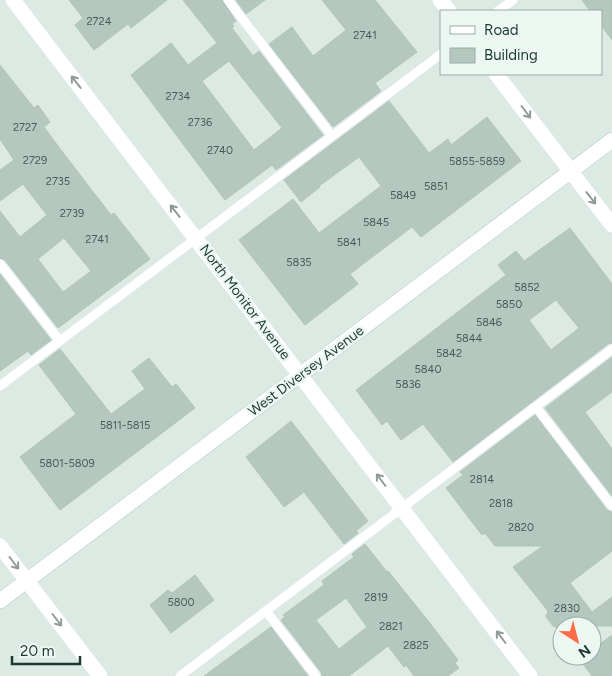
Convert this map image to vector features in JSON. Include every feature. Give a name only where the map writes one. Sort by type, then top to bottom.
[{"type":"street","name":"North Monitor Avenue","points":[[13,0],[530,676]]},
{"type":"street","points":[[440,0],[448,10]]},
{"type":"street","points":[[497,75],[612,225]]},
{"type":"street","name":"West Diversey Avenue","points":[[0,601],[612,140]]},
{"type":"street","points":[[0,546],[100,676]]},
{"type":"lane","points":[[228,0],[332,136]]},
{"type":"lane","points":[[499,10],[513,0]]},
{"type":"lane","points":[[0,386],[440,55]]},
{"type":"lane","points":[[0,264],[60,341]]},
{"type":"lane","points":[[180,676],[612,349]]},
{"type":"lane","points":[[536,407],[612,506]]},
{"type":"lane","points":[[266,611],[316,676]]},
{"type":"building","points":[[69,0],[167,0],[131,28],[128,24],[94,50],[75,25],[83,18]]},
{"type":"building","points":[[183,0],[222,0],[236,21],[232,24],[234,26],[232,28],[253,56],[259,51],[323,135],[276,170],[272,165],[225,200],[131,75],[171,43],[188,65],[217,43]],"holes":[[[229,61],[282,128],[254,150],[202,81]]]},
{"type":"building","points":[[236,0],[265,0],[246,14]]},
{"type":"building","points":[[322,0],[375,0],[417,52],[375,83],[381,91],[333,127],[269,44],[292,27],[313,56],[346,30]]},
{"type":"building","points":[[582,0],[612,0],[612,40],[602,26],[602,10],[589,10]]},
{"type":"building","points":[[0,65],[34,108],[38,105],[50,122],[44,127],[111,215],[114,213],[150,259],[58,328],[5,260],[0,258],[0,211],[20,237],[47,215],[23,184],[0,201],[0,170],[14,160],[0,139]],"holes":[[[64,238],[91,271],[63,292],[38,259]]]},
{"type":"building","points":[[389,101],[429,153],[448,139],[451,145],[487,117],[521,161],[421,237],[412,227],[367,261],[350,274],[358,284],[305,325],[239,240],[293,199],[319,233],[381,186],[359,157],[319,186],[301,202],[284,180]]},
{"type":"building","points":[[570,228],[612,284],[612,343],[608,344],[453,462],[423,424],[401,440],[387,421],[382,425],[356,390],[506,275],[498,265],[516,251],[524,261]],"holes":[[[556,300],[579,328],[551,350],[529,320]]]},
{"type":"building","points":[[0,274],[51,340],[31,355],[28,351],[0,371]]},
{"type":"building","points":[[60,349],[111,414],[145,389],[132,371],[149,358],[172,387],[176,384],[195,408],[60,510],[20,457],[76,414],[39,365]]},
{"type":"building","points":[[612,357],[612,392],[585,412],[612,449],[612,496],[545,408]]},
{"type":"building","points":[[535,415],[607,510],[612,512],[612,551],[570,583],[592,612],[612,597],[612,626],[602,626],[602,616],[552,616],[552,625],[546,617],[548,611],[513,567],[543,546],[495,546],[485,533],[482,535],[446,488],[463,475],[460,472]]},
{"type":"building","points":[[291,421],[368,521],[356,531],[358,533],[344,544],[304,492],[284,507],[246,457]]},
{"type":"building","points":[[365,544],[458,660],[455,663],[459,668],[448,676],[414,676],[406,665],[404,667],[388,646],[349,676],[322,676],[321,672],[281,620],[285,617],[283,615],[324,585],[322,581],[354,557],[352,554]],"holes":[[[346,598],[367,627],[339,649],[316,620]]]},
{"type":"building","points":[[195,575],[214,600],[171,633],[150,605],[168,590],[172,593]]},
{"type":"building","points":[[271,627],[308,676],[204,676]]},
{"type":"building","points":[[612,635],[612,676],[592,676],[584,666],[602,666],[602,642]]}]
